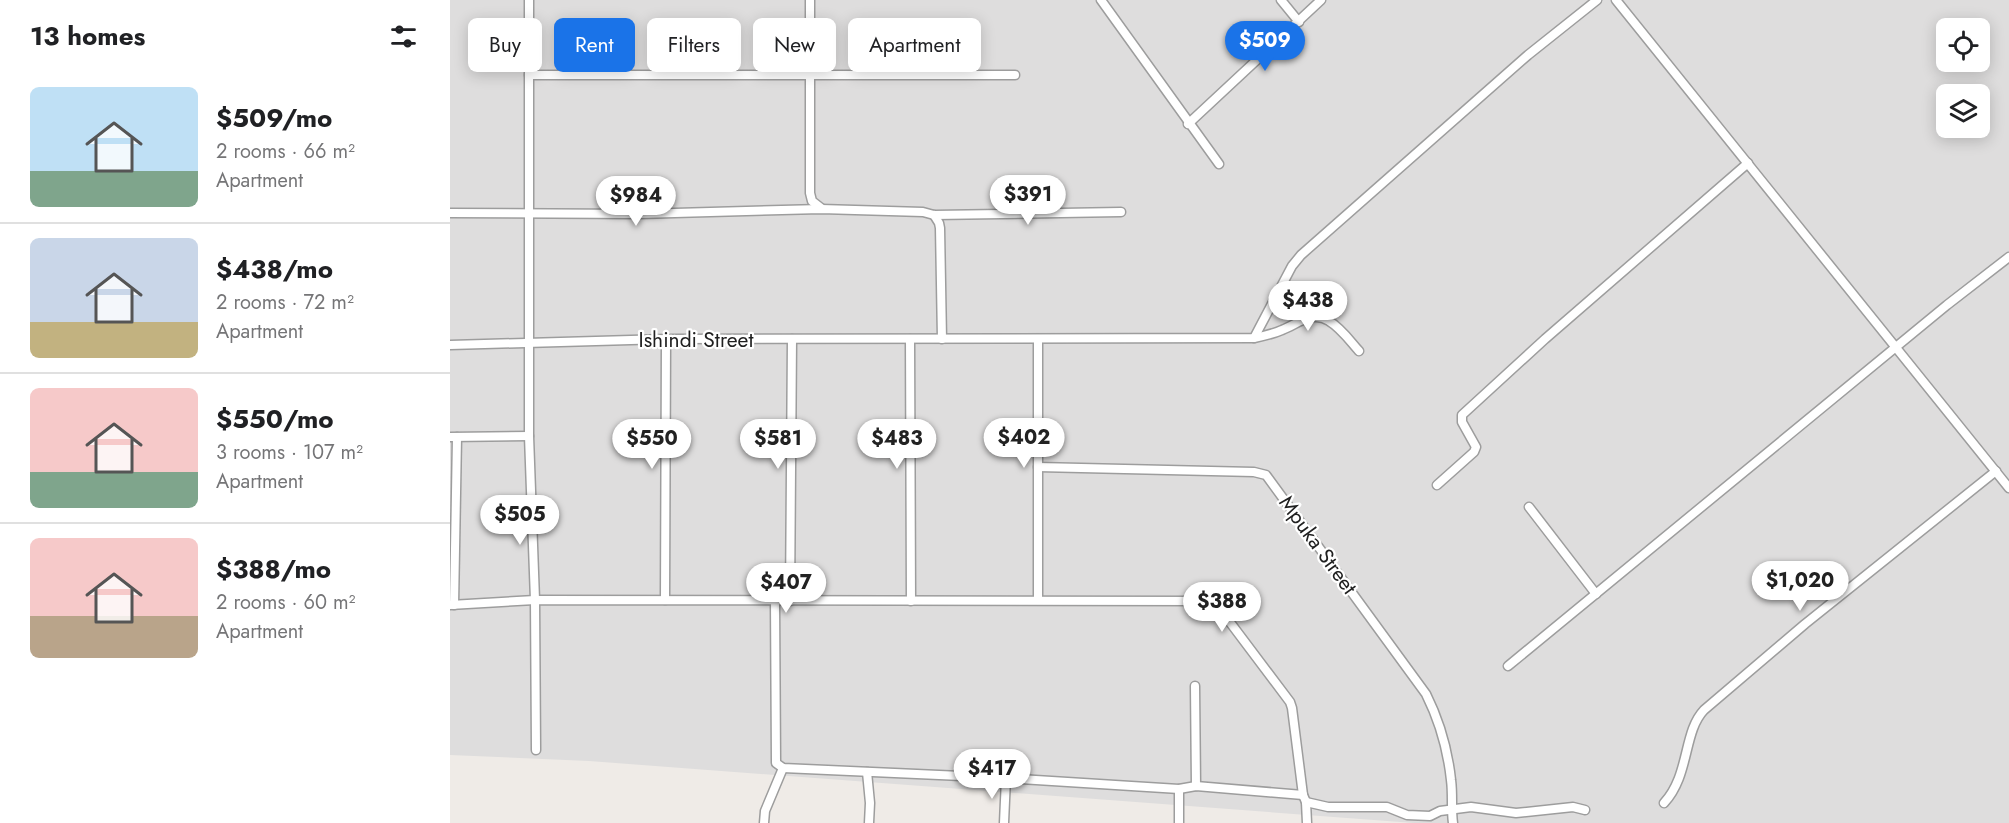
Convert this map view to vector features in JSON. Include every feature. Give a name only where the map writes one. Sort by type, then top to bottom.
[{"type":"street","points":[[529,0],[528,343],[535,600],[536,750]]},
{"type":"street","points":[[810,0],[810,193],[812,201],[821,208]]},
{"type":"street","points":[[1101,0],[1219,165]]},
{"type":"street","points":[[1281,0],[1299,22]]},
{"type":"street","points":[[1188,124],[1321,0]]},
{"type":"street","points":[[1254,338],[1292,266],[1301,255],[1528,55],[1596,0]]},
{"type":"street","points":[[1616,0],[2009,488]]},
{"type":"street","points":[[529,75],[1015,75]]},
{"type":"street","points":[[1437,485],[1474,452],[1476,447],[1462,422],[1462,415],[1545,339],[1748,164]]},
{"type":"street","points":[[450,213],[639,214],[821,208],[923,212],[934,215],[1121,212]]},
{"type":"street","points":[[934,215],[940,228],[942,339]]},
{"type":"street","points":[[1508,666],[1947,305],[2009,257]]},
{"type":"street","name":"Ishindi Street","points":[[450,345],[666,339],[1254,338],[1282,330],[1309,317],[1320,317],[1338,328],[1359,351]]},
{"type":"street","points":[[664,600],[666,339]]},
{"type":"street","points":[[790,601],[792,339]]},
{"type":"street","points":[[909,339],[911,601]]},
{"type":"street","points":[[1038,339],[1038,599]]},
{"type":"street","points":[[529,436],[454,437],[452,605],[535,600],[1207,600],[1214,602],[1290,702],[1307,823]]},
{"type":"street","name":"Mpuka Street","points":[[1038,467],[1254,472],[1266,475],[1426,694],[1448,760],[1454,823]]},
{"type":"street","points":[[1664,803],[1681,776],[1697,720],[1704,710],[1805,624],[1996,471]]},
{"type":"street","points":[[1529,507],[1596,594]]},
{"type":"street","points":[[775,601],[776,763],[783,768],[1006,778],[1179,789],[1196,786],[1305,798],[1328,807],[1387,807],[1407,814],[1430,816],[1440,811],[1478,807],[1516,813],[1574,807],[1585,810]]},
{"type":"street","points":[[1196,686],[1196,786]]},
{"type":"street","points":[[764,823],[765,811],[783,768]]},
{"type":"street","points":[[867,772],[869,823]]},
{"type":"street","points":[[1004,823],[1006,778]]},
{"type":"street","points":[[1179,789],[1179,823]]},
{"type":"shaded area","points":[[450,0],[2009,0],[2009,823],[1414,823],[589,761],[450,755]]}]
